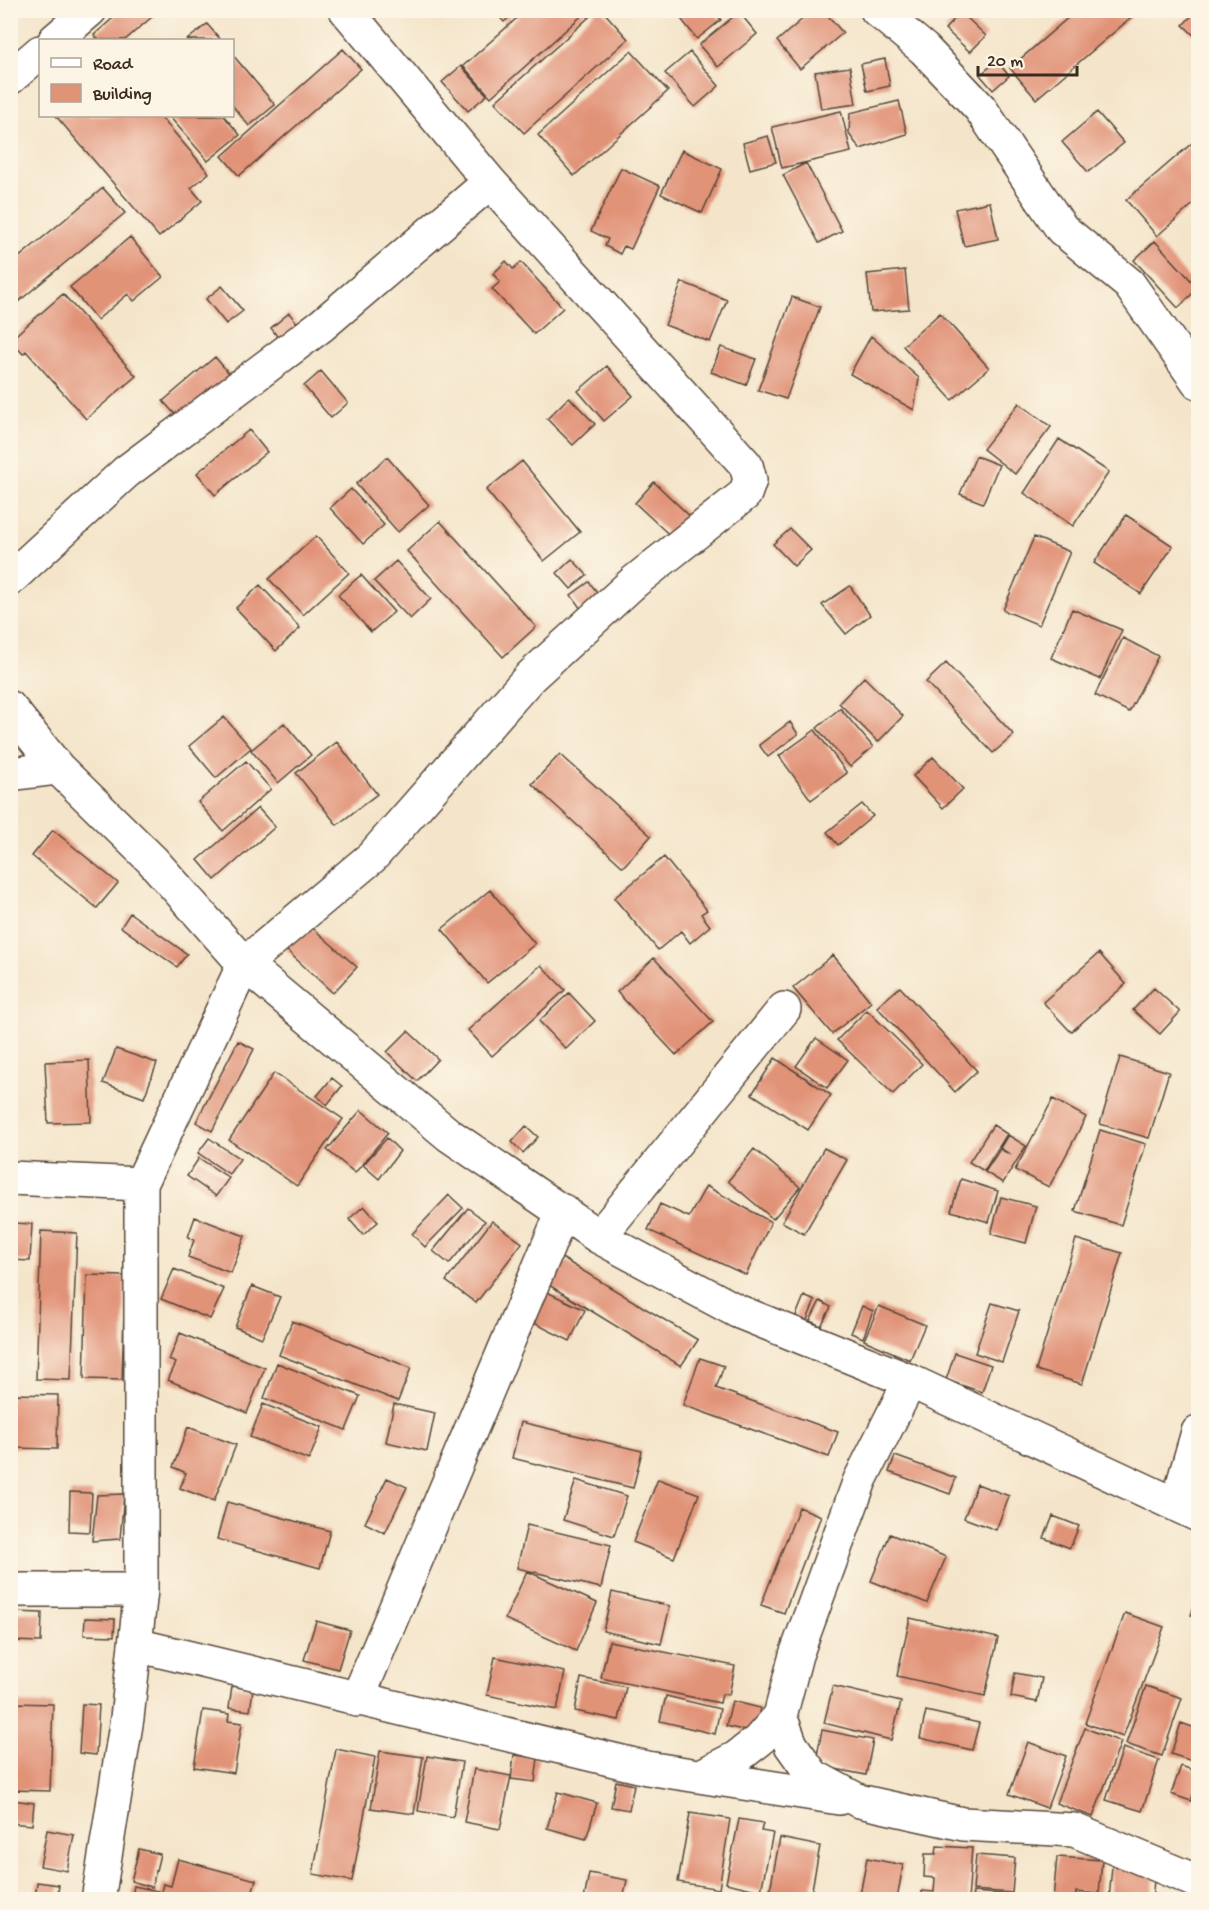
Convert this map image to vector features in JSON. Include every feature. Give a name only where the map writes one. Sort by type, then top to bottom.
[{"type":"street","points":[[56,39],[90,10]]},
{"type":"street","points":[[98,1899],[127,1718],[141,1590],[141,1184],[244,964],[372,856],[530,677],[634,582],[745,494],[750,480],[746,465],[490,182],[345,10]]},
{"type":"street","points":[[877,10],[924,49],[980,108],[1062,229],[1129,284],[1198,382]]},
{"type":"street","points":[[10,78],[39,53]]},
{"type":"street","points":[[10,579],[126,472],[322,325],[490,182]]},
{"type":"street","points":[[10,708],[58,768],[152,860],[244,964],[449,1134],[599,1237],[737,1311],[910,1381],[1188,1510],[1198,1432]]},
{"type":"street","points":[[10,774],[58,768]]},
{"type":"street","points":[[599,1237],[784,1009]]},
{"type":"street","points":[[10,1178],[141,1184]]},
{"type":"street","points":[[357,1700],[563,1211]]},
{"type":"street","points":[[701,1776],[736,1758],[758,1741],[780,1716],[796,1655],[860,1480],[910,1381]]},
{"type":"street","points":[[10,1590],[141,1590]]},
{"type":"street","points":[[136,1645],[647,1768],[859,1801],[963,1824],[1074,1830],[1198,1882]]},
{"type":"street","points":[[780,1716],[791,1745],[813,1776],[859,1801]]},
{"type":"building","points":[[122,10],[160,10],[126,39],[98,39],[94,35]]},
{"type":"building","points":[[493,10],[517,10],[504,22]]},
{"type":"building","points":[[526,10],[588,10],[491,97],[463,66]]},
{"type":"building","points":[[597,10],[602,10],[628,39],[524,133],[495,102]]},
{"type":"building","points":[[674,10],[713,10],[721,20],[697,39]]},
{"type":"building","points":[[813,10],[823,10],[843,33],[800,69],[777,41]]},
{"type":"building","points":[[1077,10],[1140,10],[1036,99],[1010,68]]},
{"type":"building","points":[[1198,10],[1198,39],[1183,25]]},
{"type":"building","points":[[739,12],[757,34],[718,67],[699,45]]},
{"type":"building","points":[[961,12],[986,36],[970,52],[945,29]]},
{"type":"building","points":[[207,24],[220,39],[188,39]]},
{"type":"building","points":[[343,49],[361,69],[239,176],[222,156]]},
{"type":"building","points":[[631,51],[668,91],[574,176],[538,135]]},
{"type":"building","points":[[690,52],[719,86],[695,107],[665,73]]},
{"type":"building","points":[[234,56],[275,105],[249,126],[234,107]]},
{"type":"building","points":[[885,59],[890,86],[867,91],[861,64]]},
{"type":"building","points":[[997,61],[1009,76],[993,90],[980,75]]},
{"type":"building","points":[[461,66],[487,95],[468,111],[442,82]]},
{"type":"building","points":[[850,67],[856,104],[821,109],[815,72]]},
{"type":"building","points":[[899,101],[907,134],[860,149],[849,134],[850,113]]},
{"type":"building","points":[[841,111],[851,152],[782,168],[772,127]]},
{"type":"building","points":[[1097,112],[1124,143],[1088,172],[1062,142]]},
{"type":"building","points":[[57,117],[161,117],[209,173],[191,188],[202,201],[159,237]]},
{"type":"building","points":[[170,117],[225,117],[240,135],[208,161]]},
{"type":"building","points":[[768,136],[776,162],[750,169],[743,143]]},
{"type":"building","points":[[1198,138],[1198,200],[1157,236],[1126,200]]},
{"type":"building","points":[[682,150],[722,169],[702,213],[661,194]]},
{"type":"building","points":[[806,163],[842,231],[819,243],[783,175]]},
{"type":"building","points":[[621,168],[660,186],[631,249],[624,246],[620,254],[605,246],[608,239],[591,231]]},
{"type":"building","points":[[103,188],[125,213],[18,302],[10,292],[10,249],[18,258]]},
{"type":"building","points":[[990,202],[998,239],[964,246],[955,209]]},
{"type":"building","points":[[130,237],[163,277],[134,301],[128,294],[97,320],[70,287]]},
{"type":"building","points":[[1155,241],[1198,288],[1178,308],[1134,260]]},
{"type":"building","points":[[506,261],[513,269],[521,262],[563,308],[534,334],[492,289],[500,282],[493,274]]},
{"type":"building","points":[[905,270],[909,309],[871,312],[867,274]]},
{"type":"building","points":[[682,282],[727,300],[710,342],[665,325]]},
{"type":"building","points":[[222,286],[243,311],[226,324],[206,299]]},
{"type":"building","points":[[63,294],[136,376],[86,419],[26,351],[23,354],[10,340]]},
{"type":"building","points":[[792,297],[820,307],[786,399],[758,390]]},
{"type":"building","points":[[289,313],[299,325],[279,339],[271,328]]},
{"type":"building","points":[[940,313],[989,368],[952,400],[903,346]]},
{"type":"building","points":[[871,336],[919,378],[914,410],[850,374]]},
{"type":"building","points":[[721,347],[756,359],[746,385],[711,372]]},
{"type":"building","points":[[215,357],[233,378],[181,421],[163,401]]},
{"type":"building","points":[[607,366],[633,396],[604,421],[578,391]]},
{"type":"building","points":[[321,371],[348,403],[331,418],[304,386]]},
{"type":"building","points":[[569,397],[595,424],[573,445],[547,419]]},
{"type":"building","points":[[1019,403],[1051,427],[1015,474],[983,449]]},
{"type":"building","points":[[249,430],[267,452],[215,495],[197,473]]},
{"type":"building","points":[[1059,439],[1109,472],[1073,526],[1024,493]]},
{"type":"building","points":[[976,456],[999,465],[983,503],[960,494]]},
{"type":"building","points":[[387,457],[429,505],[398,532],[356,484]]},
{"type":"building","points":[[522,461],[580,532],[544,561],[486,490]]},
{"type":"building","points":[[654,482],[697,523],[678,543],[635,503]]},
{"type":"building","points":[[351,489],[384,525],[363,544],[330,508]]},
{"type":"building","points":[[1126,515],[1173,546],[1141,594],[1094,563]]},
{"type":"building","points":[[440,521],[536,627],[503,657],[407,551]]},
{"type":"building","points":[[790,529],[811,550],[794,566],[773,544]]},
{"type":"building","points":[[316,536],[349,573],[303,615],[269,579]]},
{"type":"building","points":[[1034,537],[1070,552],[1039,625],[1003,610]]},
{"type":"building","points":[[572,559],[587,575],[571,589],[557,573]]},
{"type":"building","points":[[396,561],[431,599],[410,619],[374,581]]},
{"type":"building","points":[[361,575],[394,612],[371,632],[338,595]]},
{"type":"building","points":[[589,582],[602,598],[583,612],[571,595]]},
{"type":"building","points":[[260,585],[300,628],[276,651],[236,608]]},
{"type":"building","points":[[850,586],[870,615],[846,634],[822,605]]},
{"type":"building","points":[[1072,609],[1122,630],[1100,679],[1051,658]]},
{"type":"building","points":[[1123,638],[1158,656],[1129,712],[1095,695]]},
{"type":"building","points":[[946,663],[1014,735],[993,753],[926,682]]},
{"type":"building","points":[[864,677],[903,716],[878,742],[839,703]]},
{"type":"building","points":[[840,708],[873,747],[850,767],[817,728]]},
{"type":"building","points":[[224,717],[251,748],[216,778],[189,746]]},
{"type":"building","points":[[790,722],[798,734],[768,757],[759,745]]},
{"type":"building","points":[[284,723],[311,755],[278,783],[251,750]]},
{"type":"building","points":[[815,730],[847,773],[811,800],[779,756]]},
{"type":"building","points":[[337,742],[377,794],[337,825],[296,773]]},
{"type":"building","points":[[560,754],[651,836],[623,867],[532,784]]},
{"type":"building","points":[[933,757],[963,789],[943,808],[913,776]]},
{"type":"building","points":[[246,761],[271,789],[223,831],[198,802]]},
{"type":"building","points":[[862,804],[873,816],[838,845],[827,832]]},
{"type":"building","points":[[258,808],[275,827],[215,880],[198,860]]},
{"type":"building","points":[[53,830],[118,883],[97,908],[32,856]]},
{"type":"building","points":[[664,857],[707,910],[701,914],[710,926],[690,943],[681,931],[658,950],[614,898]]},
{"type":"building","points":[[490,890],[535,944],[487,983],[442,929]]},
{"type":"building","points":[[130,913],[187,954],[177,967],[121,927]]},
{"type":"building","points":[[307,923],[357,967],[333,993],[284,948]]},
{"type":"building","points":[[1099,953],[1126,984],[1071,1032],[1043,1002]]},
{"type":"building","points":[[833,955],[871,1002],[832,1034],[793,988]]},
{"type":"building","points":[[654,958],[713,1022],[676,1055],[617,992]]},
{"type":"building","points":[[541,965],[565,990],[492,1056],[468,1030]]},
{"type":"building","points":[[900,987],[977,1071],[955,1092],[877,1007]]},
{"type":"building","points":[[1154,988],[1180,1012],[1160,1034],[1133,1010]]},
{"type":"building","points":[[569,993],[595,1021],[566,1049],[539,1021]]},
{"type":"building","points":[[867,1010],[922,1064],[893,1094],[837,1040]]},
{"type":"building","points":[[408,1031],[438,1059],[417,1081],[387,1052]]},
{"type":"building","points":[[816,1038],[848,1060],[827,1088],[796,1066]]},
{"type":"building","points":[[238,1041],[254,1049],[212,1131],[196,1122]]},
{"type":"building","points":[[116,1049],[157,1063],[144,1098],[103,1083]]},
{"type":"building","points":[[1120,1057],[1169,1072],[1149,1138],[1100,1124]]},
{"type":"building","points":[[775,1058],[831,1095],[808,1130],[752,1094]]},
{"type":"building","points":[[89,1060],[91,1122],[48,1123],[45,1062]]},
{"type":"building","points":[[274,1073],[343,1119],[297,1186],[229,1140]]},
{"type":"building","points":[[332,1078],[342,1086],[327,1105],[317,1096]]},
{"type":"building","points":[[1053,1099],[1086,1117],[1049,1187],[1015,1170]]},
{"type":"building","points":[[361,1110],[388,1133],[355,1173],[327,1150]]},
{"type":"building","points":[[993,1125],[1007,1134],[984,1171],[969,1162]]},
{"type":"building","points":[[526,1126],[538,1137],[523,1153],[512,1142]]},
{"type":"building","points":[[1100,1130],[1146,1144],[1121,1225],[1075,1211]]},
{"type":"building","points":[[1008,1135],[1026,1146],[1003,1183],[985,1172],[1000,1149],[1011,1155],[1000,1148]]},
{"type":"building","points":[[209,1138],[240,1159],[229,1174],[198,1153]]},
{"type":"building","points":[[387,1138],[400,1151],[379,1179],[363,1165]]},
{"type":"building","points":[[824,1148],[847,1160],[804,1234],[782,1222]]},
{"type":"building","points":[[754,1149],[800,1187],[773,1219],[728,1181]]},
{"type":"building","points":[[199,1158],[229,1178],[216,1196],[187,1176]]},
{"type":"building","points":[[961,1179],[998,1191],[989,1222],[951,1211]]},
{"type":"building","points":[[706,1186],[771,1222],[746,1275],[648,1230],[660,1204],[689,1217]]},
{"type":"building","points":[[449,1195],[463,1208],[425,1247],[412,1234]]},
{"type":"building","points":[[1001,1197],[1036,1206],[1026,1243],[991,1234]]},
{"type":"building","points":[[364,1206],[378,1222],[363,1235],[349,1219]]},
{"type":"building","points":[[468,1208],[485,1221],[449,1264],[433,1251]]},
{"type":"building","points":[[195,1217],[245,1236],[231,1273],[188,1257],[194,1240],[188,1237]]},
{"type":"building","points":[[492,1221],[522,1243],[476,1303],[446,1281]]},
{"type":"building","points":[[13,1223],[32,1224],[30,1261],[11,1260]]},
{"type":"building","points":[[41,1231],[77,1233],[71,1380],[36,1379]]},
{"type":"building","points":[[1076,1239],[1122,1253],[1082,1384],[1036,1370]]},
{"type":"building","points":[[560,1257],[698,1340],[681,1366],[544,1282]]},
{"type":"building","points":[[174,1269],[224,1289],[210,1319],[161,1299]]},
{"type":"building","points":[[87,1275],[125,1276],[122,1380],[84,1379]]},
{"type":"building","points":[[252,1286],[280,1297],[262,1338],[235,1327]]},
{"type":"building","points":[[547,1292],[585,1310],[570,1341],[532,1322]]},
{"type":"building","points":[[804,1296],[815,1301],[806,1322],[795,1318]]},
{"type":"building","points":[[820,1301],[831,1307],[821,1326],[810,1321]]},
{"type":"building","points":[[992,1303],[1019,1311],[1002,1362],[975,1353]]},
{"type":"building","points":[[862,1306],[873,1311],[863,1338],[851,1333]]},
{"type":"building","points":[[879,1306],[925,1325],[910,1360],[864,1340]]},
{"type":"building","points":[[292,1321],[411,1368],[398,1401],[279,1355]]},
{"type":"building","points":[[180,1333],[265,1368],[247,1413],[168,1380],[176,1363],[169,1360]]},
{"type":"building","points":[[955,1353],[991,1365],[982,1392],[946,1380]]},
{"type":"building","points":[[700,1358],[724,1366],[716,1388],[838,1432],[829,1457],[683,1405]]},
{"type":"building","points":[[277,1363],[360,1396],[346,1430],[264,1398]]},
{"type":"building","points":[[10,1394],[58,1395],[57,1449],[10,1448]]},
{"type":"building","points":[[263,1404],[322,1427],[309,1460],[250,1437]]},
{"type":"building","points":[[394,1404],[435,1413],[427,1451],[386,1442]]},
{"type":"building","points":[[521,1422],[642,1451],[633,1488],[512,1458]]},
{"type":"building","points":[[188,1427],[236,1445],[214,1501],[180,1488],[186,1473],[173,1467]]},
{"type":"building","points":[[895,1456],[956,1478],[950,1494],[889,1472]]},
{"type":"building","points":[[387,1478],[407,1487],[385,1533],[365,1523]]},
{"type":"building","points":[[658,1479],[699,1494],[674,1558],[633,1542]]},
{"type":"building","points":[[576,1480],[627,1496],[614,1536],[563,1520]]},
{"type":"building","points":[[977,1484],[1009,1496],[996,1530],[964,1518]]},
{"type":"building","points":[[70,1492],[92,1493],[90,1532],[69,1531]]},
{"type":"building","points":[[124,1494],[120,1539],[92,1541],[97,1495]]},
{"type":"building","points":[[227,1502],[330,1531],[320,1568],[217,1539]]},
{"type":"building","points":[[799,1507],[821,1516],[784,1613],[761,1605]]},
{"type":"building","points":[[1053,1516],[1079,1526],[1070,1548],[1044,1538]]},
{"type":"building","points":[[527,1525],[611,1545],[601,1588],[517,1568]]},
{"type":"building","points":[[890,1534],[946,1557],[927,1603],[871,1581]]},
{"type":"building","points":[[527,1571],[597,1603],[576,1651],[505,1619]]},
{"type":"building","points":[[612,1592],[670,1606],[661,1644],[603,1631]]},
{"type":"building","points":[[1198,1595],[1198,1618],[1191,1615]]},
{"type":"building","points":[[13,1612],[42,1613],[41,1642],[12,1641]]},
{"type":"building","points":[[1125,1613],[1164,1627],[1123,1737],[1085,1723]]},
{"type":"building","points":[[85,1618],[115,1619],[114,1636],[84,1635]]},
{"type":"building","points":[[910,1618],[998,1638],[985,1696],[897,1676]]},
{"type":"building","points":[[316,1621],[350,1630],[338,1669],[304,1660]]},
{"type":"building","points":[[609,1641],[735,1666],[729,1695],[722,1694],[720,1703],[601,1678]]},
{"type":"building","points":[[495,1657],[565,1672],[557,1710],[487,1695]]},
{"type":"building","points":[[1015,1673],[1042,1678],[1037,1702],[1011,1697]]},
{"type":"building","points":[[581,1678],[626,1687],[619,1720],[575,1711]]},
{"type":"building","points":[[232,1686],[253,1689],[250,1711],[229,1708]]},
{"type":"building","points":[[833,1686],[901,1702],[891,1740],[824,1723]]},
{"type":"building","points":[[1146,1686],[1182,1698],[1162,1756],[1126,1744]]},
{"type":"building","points":[[666,1696],[720,1709],[715,1734],[660,1721]]},
{"type":"building","points":[[732,1701],[760,1708],[754,1733],[726,1726]]},
{"type":"building","points":[[12,1703],[53,1704],[50,1791],[10,1790]]},
{"type":"building","points":[[82,1704],[99,1705],[96,1755],[79,1753]]},
{"type":"building","points":[[203,1710],[229,1714],[228,1721],[242,1723],[234,1773],[194,1767]]},
{"type":"building","points":[[926,1711],[979,1723],[972,1750],[920,1738]]},
{"type":"building","points":[[1181,1723],[1198,1729],[1198,1763],[1171,1754]]},
{"type":"building","points":[[1085,1728],[1121,1742],[1093,1817],[1056,1803]]},
{"type":"building","points":[[822,1730],[873,1740],[866,1775],[815,1765]]},
{"type":"building","points":[[1028,1742],[1066,1756],[1047,1808],[1009,1794]]},
{"type":"building","points":[[1123,1748],[1159,1760],[1142,1811],[1106,1800]]},
{"type":"building","points":[[336,1749],[375,1757],[352,1881],[313,1874]]},
{"type":"building","points":[[380,1751],[423,1757],[414,1814],[371,1808]]},
{"type":"building","points":[[514,1755],[538,1758],[535,1782],[511,1779]]},
{"type":"building","points":[[427,1756],[462,1762],[453,1817],[418,1811]]},
{"type":"building","points":[[1181,1766],[1198,1772],[1191,1801],[1171,1794]]},
{"type":"building","points":[[474,1769],[511,1776],[500,1829],[464,1822]]},
{"type":"building","points":[[616,1781],[634,1785],[629,1810],[611,1807]]},
{"type":"building","points":[[558,1792],[597,1803],[586,1839],[547,1828]]},
{"type":"building","points":[[13,1800],[34,1803],[32,1825],[10,1823]]},
{"type":"building","points":[[690,1813],[730,1819],[719,1889],[678,1882]]},
{"type":"building","points":[[739,1819],[763,1823],[761,1831],[773,1833],[761,1891],[726,1883]]},
{"type":"building","points":[[47,1830],[74,1835],[67,1871],[40,1866]]},
{"type":"building","points":[[780,1838],[820,1846],[810,1900],[768,1900]]},
{"type":"building","points":[[937,1846],[972,1848],[968,1900],[922,1900],[922,1891],[934,1892],[935,1878],[924,1877],[925,1854],[936,1854]]},
{"type":"building","points":[[139,1849],[160,1854],[152,1887],[131,1881]]},
{"type":"building","points":[[976,1855],[1015,1858],[1012,1893],[973,1890]]},
{"type":"building","points":[[1057,1857],[1102,1860],[1099,1894],[1076,1892],[1075,1900],[1053,1900]]},
{"type":"building","points":[[867,1858],[903,1865],[897,1900],[859,1900]]},
{"type":"building","points":[[178,1859],[256,1880],[250,1900],[159,1900],[163,1884],[171,1886]]},
{"type":"building","points":[[1112,1866],[1155,1871],[1152,1900],[1109,1900]]},
{"type":"building","points":[[589,1873],[627,1880],[623,1900],[584,1900]]},
{"type":"building","points":[[37,1882],[59,1885],[57,1900],[35,1900]]},
{"type":"building","points":[[134,1886],[158,1891],[156,1900],[131,1900]]},
{"type":"building","points":[[260,1892],[281,1899],[258,1900]]},
{"type":"building","points":[[973,1892],[1013,1895],[1012,1900],[972,1900]]},
{"type":"building","points":[[1077,1895],[1099,1896],[1099,1900],[1076,1900]]}]
